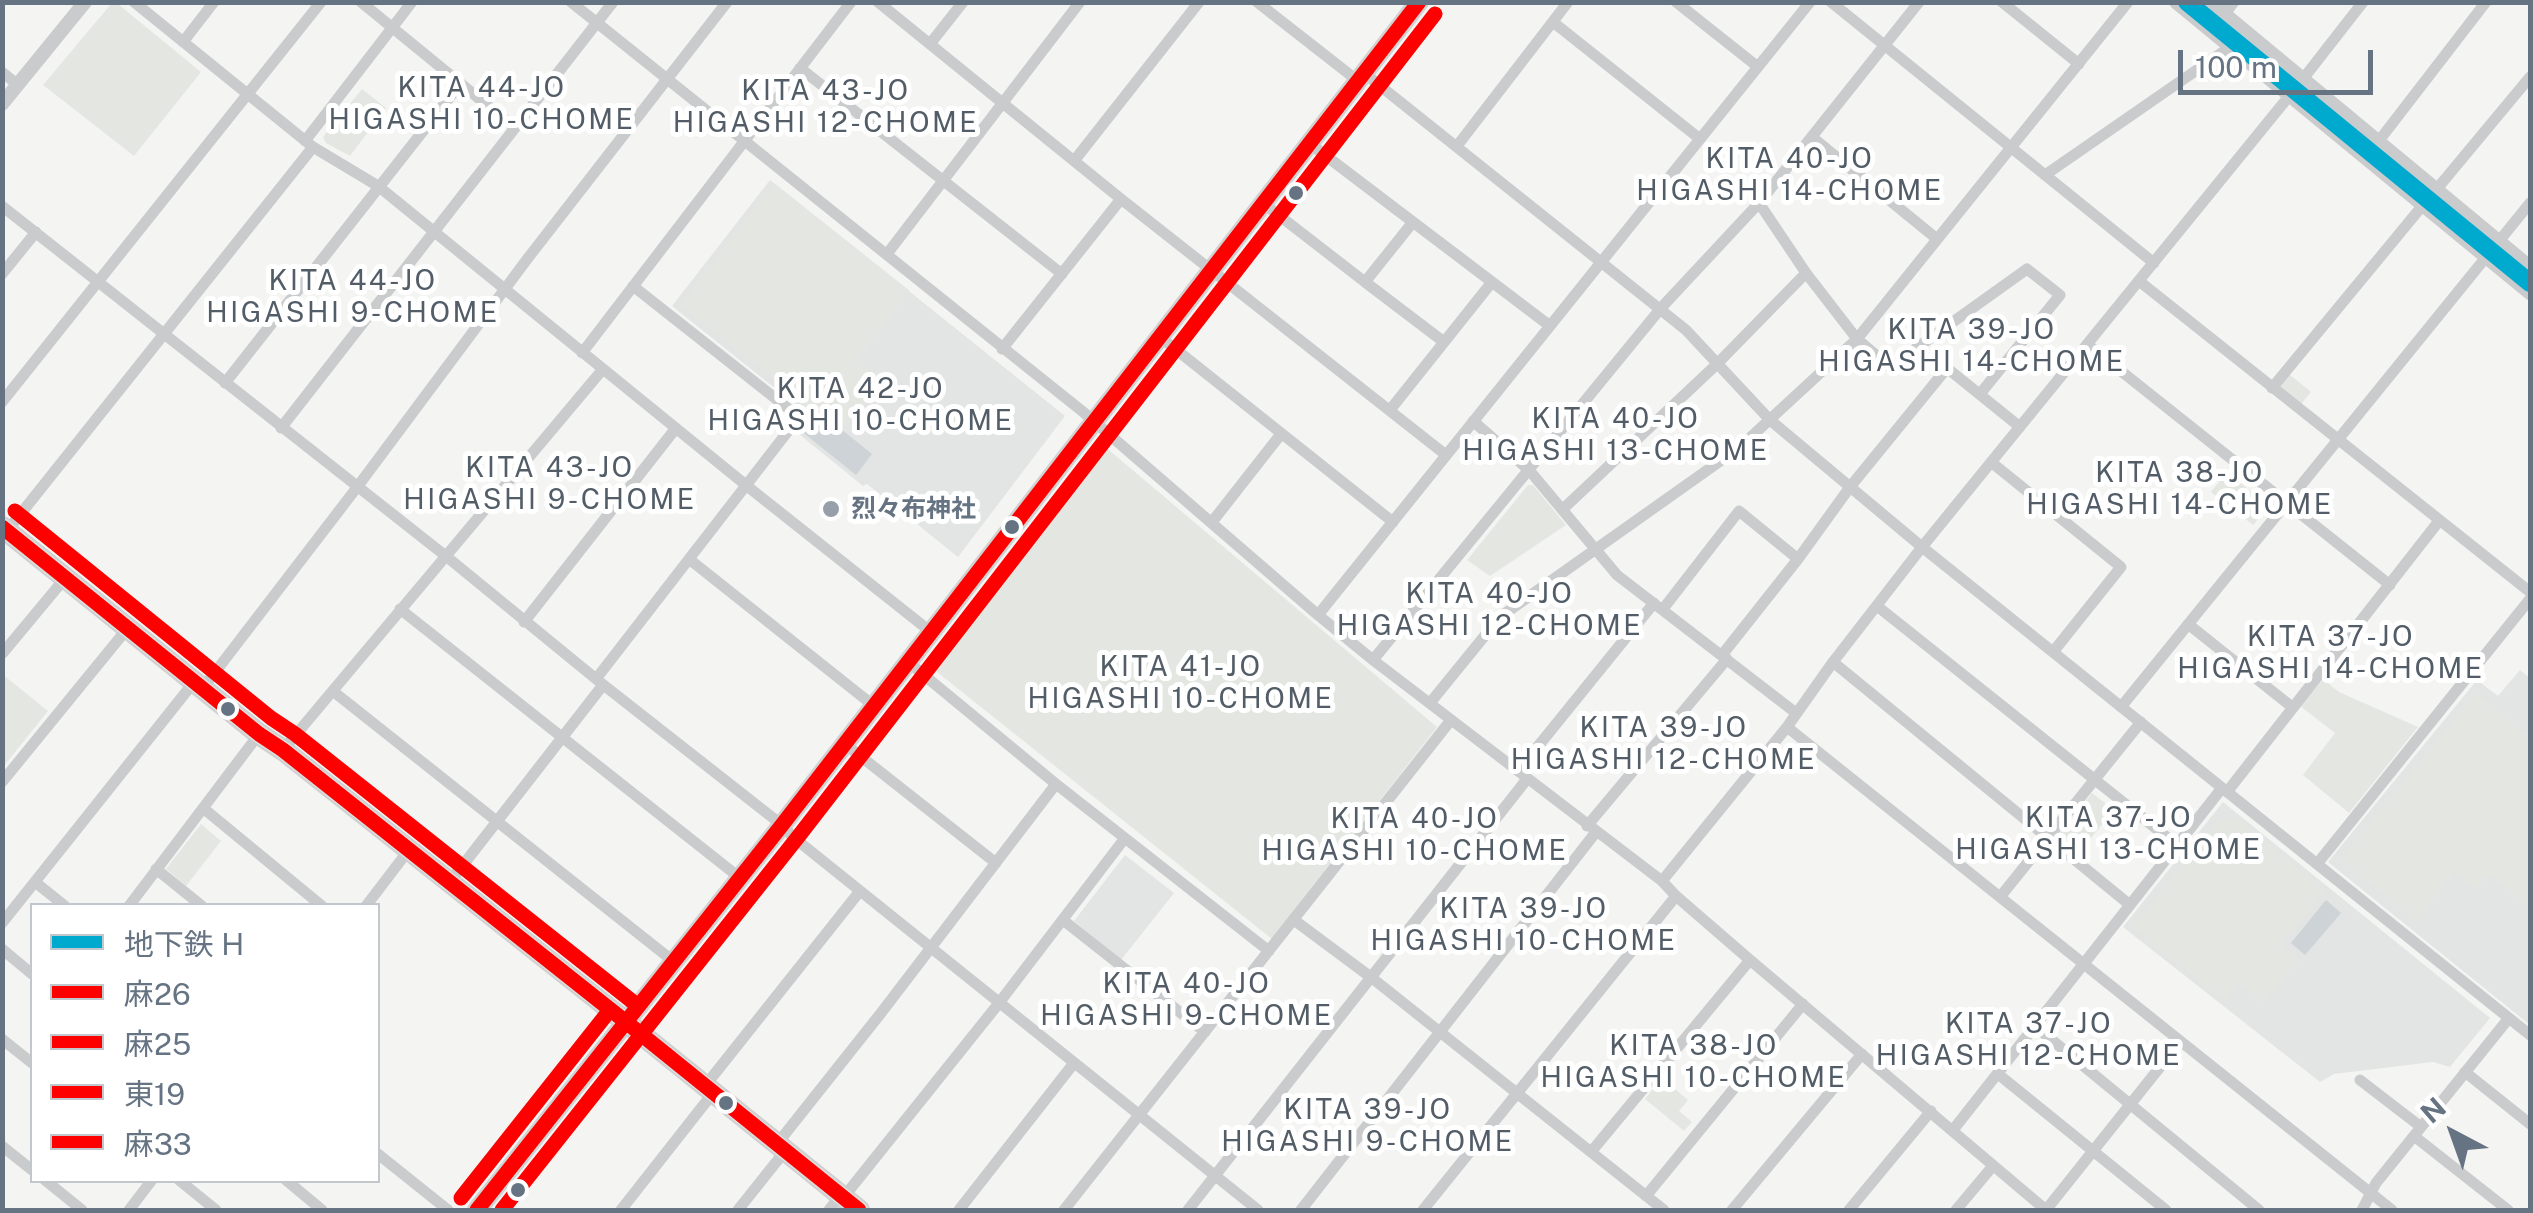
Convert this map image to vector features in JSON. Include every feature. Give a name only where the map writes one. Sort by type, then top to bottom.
[{"type":"main road","points":[[477,1210],[782,825],[1419,2]]},
{"type":"main road","points":[[4,530],[626,1022],[781,1148],[837,1202],[859,1210]]},
{"type":"street","points":[[2,104],[85,2]]},
{"type":"street","points":[[134,2],[309,144],[378,186],[931,632]]},
{"type":"street","points":[[183,42],[214,2]]},
{"type":"street","points":[[2,402],[321,2]]},
{"type":"street","points":[[361,2],[515,128]]},
{"type":"street","points":[[4,530],[164,335],[412,2]]},
{"type":"street","points":[[571,2],[1093,421],[1373,660],[1662,881],[2046,1210],[2180,1042]]},
{"type":"street","points":[[280,428],[613,2]]},
{"type":"street","points":[[2,923],[7,907],[35,882],[358,486],[727,2]]},
{"type":"street","points":[[582,353],[850,2]]},
{"type":"street","points":[[878,2],[1446,455]]},
{"type":"street","points":[[930,44],[963,2]]},
{"type":"street","points":[[887,254],[1080,2]]},
{"type":"street","points":[[1074,160],[1199,2]]},
{"type":"street","points":[[1258,2],[1457,146],[1661,308],[1770,420],[1850,487],[2530,1035]]},
{"type":"street","points":[[1457,146],[1568,2]]},
{"type":"street","points":[[1676,2],[1758,67]]},
{"type":"street","points":[[1318,615],[1810,2]]},
{"type":"street","points":[[1831,2],[2154,264]]},
{"type":"street","points":[[1373,660],[1661,308],[1759,203],[1920,2]]},
{"type":"street","points":[[2002,2],[2079,64]]},
{"type":"street","points":[[1430,704],[1500,617],[1740,447],[1857,338],[2128,2]]},
{"type":"street","points":[[2176,2],[2530,293]]},
{"type":"street","points":[[2210,2],[2229,9],[2244,31],[2530,267]]},
{"type":"street","points":[[1662,881],[1788,728],[1922,546],[2363,2]]},
{"type":"street","points":[[2362,156],[2378,142],[2486,2]]},
{"type":"street","points":[[2211,32],[2229,9]]},
{"type":"street","points":[[1553,22],[1700,139]]},
{"type":"street","points":[[2044,175],[2230,48],[2244,31]]},
{"type":"street","points":[[800,68],[1062,274]]},
{"type":"street","points":[[2,72],[18,85]]},
{"type":"street","points":[[2436,190],[2530,77]]},
{"type":"street","points":[[225,383],[460,84]]},
{"type":"street","points":[[1812,138],[1937,239]]},
{"type":"street","points":[[1310,143],[1550,326]]},
{"type":"street","points":[[1002,348],[1121,199]]},
{"type":"street","points":[[1263,203],[1444,342]]},
{"type":"street","points":[[1759,203],[1806,273],[1857,338],[1890,367],[2026,269],[2060,295],[1980,394]]},
{"type":"street","points":[[2122,707],[2530,203]]},
{"type":"street","points":[[2272,388],[2423,205]]},
{"type":"street","points":[[2,206],[358,486],[1258,1210]]},
{"type":"street","points":[[1365,282],[1412,222]]},
{"type":"street","points":[[2,274],[36,232]]},
{"type":"street","points":[[1563,509],[1717,364],[1806,273]]},
{"type":"street","points":[[1390,410],[1492,282]]},
{"type":"street","points":[[2139,282],[2530,596],[2317,864]]},
{"type":"street","points":[[449,883],[562,737],[689,558],[799,418],[633,286]]},
{"type":"street","points":[[1159,336],[1393,522]]},
{"type":"street","points":[[2088,344],[2390,584]]},
{"type":"street","points":[[1301,1210],[1440,1033],[1850,487],[1947,368],[2020,426]]},
{"type":"street","points":[[283,750],[603,369]]},
{"type":"street","points":[[1474,422],[1529,470],[1616,575],[1796,713]]},
{"type":"street","points":[[524,622],[676,428]]},
{"type":"street","points":[[1212,522],[1281,434]]},
{"type":"street","points":[[1991,462],[2121,567],[2054,652]]},
{"type":"street","points":[[1188,1210],[1372,978],[1523,775],[1658,606],[1740,511],[1798,559]]},
{"type":"street","points":[[1954,1130],[2440,521]]},
{"type":"street","points":[[689,558],[874,706]]},
{"type":"street","points":[[2,654],[66,576]]},
{"type":"street","points":[[1877,606],[2178,846]]},
{"type":"street","points":[[400,608],[740,878]]},
{"type":"street","points":[[2188,624],[2292,708]]},
{"type":"street","points":[[2,782],[128,629]]},
{"type":"street","points":[[908,662],[1269,951]]},
{"type":"street","points":[[1834,662],[2130,905]]},
{"type":"street","points":[[334,692],[673,961]]},
{"type":"street","points":[[1064,1210],[1451,720]]},
{"type":"street","points":[[2000,897],[2141,722]]},
{"type":"street","points":[[1788,728],[2392,1210]]},
{"type":"street","points":[[131,903],[259,734]]},
{"type":"street","points":[[845,744],[996,863]]},
{"type":"street","points":[[738,1210],[1056,784]]},
{"type":"street","points":[[203,808],[318,903]]},
{"type":"street","points":[[837,1202],[999,1003],[1125,838]]},
{"type":"street","points":[[368,903],[408,851]]},
{"type":"street","points":[[156,869],[198,903]]},
{"type":"street","points":[[35,882],[61,903]]},
{"type":"street","points":[[622,1210],[860,891]]},
{"type":"street","points":[[1424,1210],[1676,896]]},
{"type":"street","points":[[1063,920],[1205,1032]]},
{"type":"street","points":[[1294,920],[1664,1210]]},
{"type":"street","points":[[2,950],[30,972]]},
{"type":"street","points":[[1591,1152],[1750,960]]},
{"type":"street","points":[[1646,1196],[1803,1004]]},
{"type":"street","points":[[2362,1210],[2376,1183],[2508,1018]]},
{"type":"street","points":[[2036,1027],[2259,1210]]},
{"type":"street","points":[[2,1039],[30,1061]]},
{"type":"street","points":[[1732,1210],[1862,1054]]},
{"type":"street","points":[[959,1210],[1074,1063]]},
{"type":"street","points":[[2465,1072],[2530,1124]]},
{"type":"street","points":[[1998,1074],[2166,1210]]},
{"type":"street","points":[[2360,1080],[2508,1210]]},
{"type":"street","points":[[1849,1210],[1931,1111]]},
{"type":"street","points":[[2,1146],[30,1168]]},
{"type":"street","points":[[380,1156],[448,1210]]},
{"type":"street","points":[[1956,1210],[1992,1167]]},
{"type":"street","points":[[49,1183],[82,1210]]},
{"type":"street","points":[[128,1210],[150,1183]]},
{"type":"street","points":[[183,1183],[216,1210]]},
{"type":"street","points":[[290,1183],[322,1210]]},
{"type":"shaded area","points":[[111,4],[118,4],[201,72],[134,156],[43,85]]},
{"type":"shaded area","points":[[362,89],[386,108],[350,156],[326,143],[323,137]]},
{"type":"shaded area","points":[[770,180],[1065,416],[958,557],[794,430],[806,413],[672,306]]},
{"type":"shaded area","points":[[774,183],[910,291],[857,360],[883,381],[849,425],[817,401],[811,408],[680,305]]},
{"type":"shaded area","points":[[2289,374],[2311,392],[2301,404],[2279,386]]},
{"type":"shaded area","points":[[817,410],[872,454],[856,475],[800,430]]},
{"type":"shaded area","points":[[1097,440],[1437,727],[1272,939],[927,664]]},
{"type":"shaded area","points":[[2227,472],[2269,506],[2253,525],[2211,492]]},
{"type":"shaded area","points":[[1528,485],[1533,485],[1566,525],[1490,576],[1467,560]]},
{"type":"shaded area","points":[[2520,670],[2530,678],[2530,1025],[2328,862],[2477,680],[2498,696]]},
{"type":"shaded area","points":[[2,674],[48,711],[3,767],[2,766]]},
{"type":"shaded area","points":[[2323,679],[2339,692],[2418,727],[2349,813],[2303,775],[2335,733],[2300,706]]},
{"type":"shaded area","points":[[2476,693],[2530,737],[2530,908],[2489,874],[2476,889],[2454,872],[2416,921],[2341,859]]},
{"type":"shaded area","points":[[2092,793],[2114,810],[2077,855],[2056,837]]},
{"type":"shaded area","points":[[2223,802],[2490,1018],[2450,1067],[2433,1062],[2334,1074],[2320,1082],[2123,927]]},
{"type":"shaded area","points":[[2236,817],[2325,892],[2280,943],[2299,960],[2263,1004],[2239,984],[2225,1001],[2132,927],[2219,820]]},
{"type":"shaded area","points":[[201,824],[221,841],[186,886],[166,869]]},
{"type":"shaded area","points":[[1125,855],[1174,893],[1121,960],[1074,921]]},
{"type":"shaded area","points":[[2326,900],[2341,913],[2305,955],[2291,943]]},
{"type":"shaded area","points":[[1662,1078],[1688,1100],[1679,1111],[1692,1122],[1684,1131],[1645,1099]]},
{"type":"metro line","name":"H","points":[[2187,2],[2530,283]]},
{"type":"transit line","name":"麻26","points":[[477,1210],[782,825],[1419,2]]},
{"type":"transit line","name":"麻25","points":[[502,1210],[798,837],[1435,14]]},
{"type":"transit line","name":"麻33","points":[[15,511],[638,1006]]},
{"type":"transit line","name":"東19","points":[[2,527],[859,1210]]},
{"type":"transit line","name":"麻33","points":[[461,1198],[610,1010]]},
{"type":"place","name":"烈々布神社","points":[[831,509]]},
{"type":"district","name":"KITA 44-JO HIGASHI 10-CHOME","points":[[482,104]]},
{"type":"district","name":"KITA 43-JO HIGASHI 12-CHOME","points":[[826,107]]},
{"type":"district","name":"KITA 40-JO HIGASHI 14-CHOME","points":[[1790,175]]},
{"type":"district","name":"KITA 44-JO HIGASHI 9-CHOME","points":[[353,297]]},
{"type":"district","name":"KITA 39-JO HIGASHI 14-CHOME","points":[[1972,346]]},
{"type":"district","name":"KITA 42-JO HIGASHI 10-CHOME","points":[[861,405]]},
{"type":"district","name":"KITA 40-JO HIGASHI 13-CHOME","points":[[1616,435]]},
{"type":"district","name":"KITA 43-JO HIGASHI 9-CHOME","points":[[550,484]]},
{"type":"district","name":"KITA 38-JO HIGASHI 14-CHOME","points":[[2180,489]]},
{"type":"district","name":"KITA 40-JO HIGASHI 12-CHOME","points":[[1490,610]]},
{"type":"district","name":"KITA 37-JO HIGASHI 14-CHOME","points":[[2331,653]]},
{"type":"district","name":"KITA 41-JO HIGASHI 10-CHOME","points":[[1181,683]]},
{"type":"district","name":"KITA 39-JO HIGASHI 12-CHOME","points":[[1664,744]]},
{"type":"district","name":"KITA 37-JO HIGASHI 13-CHOME","points":[[2109,834]]},
{"type":"district","name":"KITA 40-JO HIGASHI 10-CHOME","points":[[1415,835]]},
{"type":"district","name":"KITA 39-JO HIGASHI 10-CHOME","points":[[1524,925]]},
{"type":"district","name":"KITA 40-JO HIGASHI 9-CHOME","points":[[1187,1000]]},
{"type":"district","name":"KITA 37-JO HIGASHI 12-CHOME","points":[[2029,1040]]},
{"type":"district","name":"KITA 38-JO HIGASHI 10-CHOME","points":[[1694,1062]]},
{"type":"district","name":"KITA 39-JO HIGASHI 9-CHOME","points":[[1368,1126]]}]
